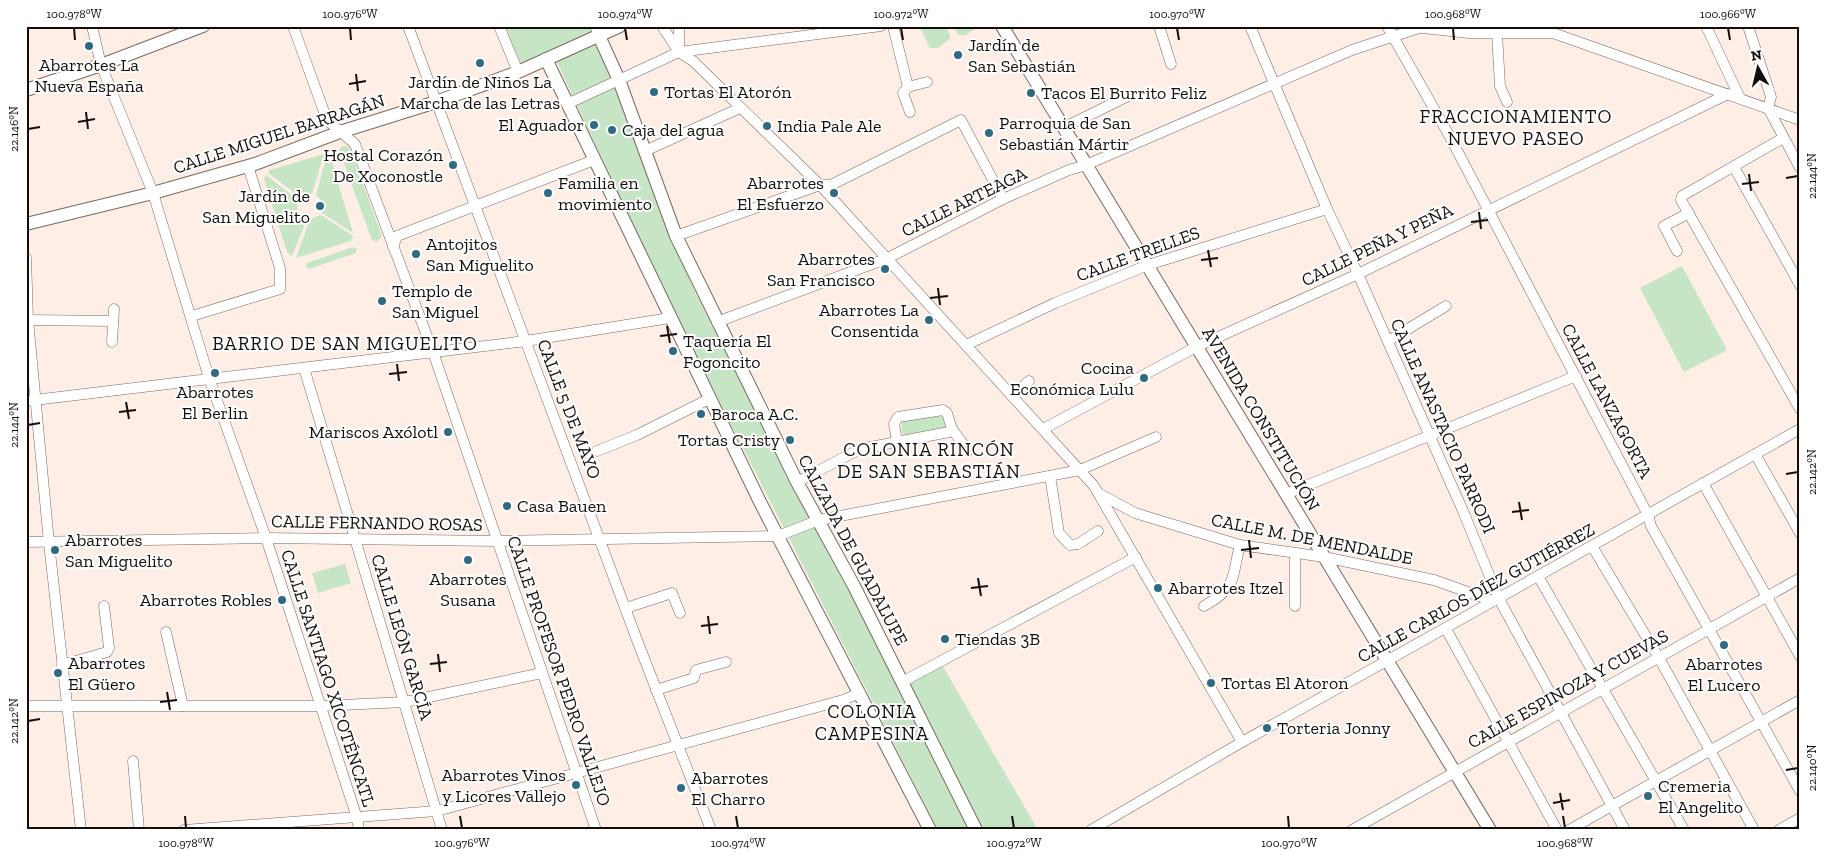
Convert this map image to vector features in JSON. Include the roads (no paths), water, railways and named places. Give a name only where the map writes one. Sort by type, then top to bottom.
[{"type":"main road","points":[[26,90],[100,65],[203,26]]},
{"type":"main road","name":"CALLE MIGUEL BARRAGÁN","points":[[26,224],[153,193],[248,166],[340,132],[436,102],[518,72],[597,31],[620,26]]},
{"type":"main road","name":"AVENIDA CONSTITUCIÓN","points":[[1002,26],[1490,830]]},
{"type":"main road","name":"CALZADA DE GUADALUPE","points":[[597,31],[619,80],[676,236],[976,830]]},
{"type":"main road","points":[[546,59],[709,399],[930,830]]},
{"type":"street","name":"CALLE SANTIAGO XICOTÉNCATL","points":[[92,26],[100,65],[153,193],[192,316],[209,378],[266,538],[357,818],[359,830]]},
{"type":"street","name":"CALLE PROFESOR PEDRO VALLEJO","points":[[293,26],[327,120],[355,144],[433,352],[596,830]]},
{"type":"street","name":"CALLE 5 DE MAYO","points":[[408,26],[477,206],[656,690],[711,830]]},
{"type":"street","points":[[499,26],[518,72]]},
{"type":"street","points":[[662,26],[679,52],[693,62],[820,185],[1099,493],[1242,742]]},
{"type":"street","points":[[679,26],[679,52]]},
{"type":"street","points":[[567,104],[679,52],[881,26]]},
{"type":"street","points":[[894,26],[908,87]]},
{"type":"street","points":[[1159,26],[1171,64]]},
{"type":"street","name":"CALLE ANASTACIO PARRODI","points":[[1250,26],[1327,209],[1430,436],[1496,600],[1625,830]]},
{"type":"street","name":"CALLE LANZAGORTA","points":[[1387,26],[1488,209],[1648,514],[1651,526],[1800,790]]},
{"type":"street","points":[[1405,26],[1470,33],[1494,30],[1550,30],[1800,120]]},
{"type":"street","points":[[1706,26],[1740,98]]},
{"type":"street","points":[[1748,26],[1771,97],[1768,108],[1800,168]]},
{"type":"street","name":"CALLE ARTEAGA","points":[[718,322],[888,258],[1003,199],[1069,170],[1086,165],[1352,50],[1418,28]]},
{"type":"street","points":[[1494,30],[1500,86],[1507,102]]},
{"type":"street","points":[[910,112],[904,93],[908,87],[927,82]]},
{"type":"street","name":"CALLE PEÑA Y PEÑA","points":[[1043,429],[1196,347],[1358,274],[1488,209],[1728,94]]},
{"type":"street","points":[[1063,128],[1128,96]]},
{"type":"street","points":[[645,151],[740,108]]},
{"type":"street","points":[[676,236],[820,185],[831,185],[961,120],[1003,199]]},
{"type":"street","points":[[1783,138],[1682,196],[1681,200],[1800,409]]},
{"type":"street","points":[[393,247],[397,236],[594,160]]},
{"type":"street","points":[[192,316],[280,289],[280,268],[248,166]]},
{"type":"street","points":[[1734,167],[1800,285]]},
{"type":"street","name":"CALLE TRELLES","points":[[966,345],[1055,303],[1148,265],[1327,209]]},
{"type":"street","points":[[1677,251],[1664,226],[1688,213]]},
{"type":"street","points":[[26,258],[31,400],[81,830]]},
{"type":"street","points":[[1388,341],[1446,306]]},
{"type":"street","points":[[112,342],[114,309]]},
{"type":"street","points":[[31,400],[526,341],[670,318]]},
{"type":"street","points":[[28,320],[113,321]]},
{"type":"street","name":"CALLE LEÓN GARCÍA","points":[[304,368],[442,830]]},
{"type":"street","points":[[1286,494],[1576,376]]},
{"type":"street","points":[[1012,396],[1029,381]]},
{"type":"street","points":[[597,450],[637,435],[709,399]]},
{"type":"street","points":[[897,441],[894,424],[898,417],[943,410],[947,413],[952,429],[968,451]]},
{"type":"street","name":"CALLE CARLOS DÍEZ GUTIÉRREZ","points":[[1091,830],[1242,742],[1446,629],[1800,428]]},
{"type":"street","points":[[800,481],[860,449],[949,432],[952,429]]},
{"type":"street","name":"CALLE FERNANDO ROSAS","points":[[26,542],[266,538],[498,541],[778,536],[818,520],[1080,470],[1156,437]]},
{"type":"street","points":[[1756,454],[1800,533]]},
{"type":"street","points":[[1050,476],[1059,533],[1070,545],[1078,544],[1098,531]]},
{"type":"street","points":[[1703,483],[1800,656]]},
{"type":"street","name":"CALLE M. DE MENDALDE","points":[[1099,493],[1135,513],[1240,545],[1324,557],[1434,580],[1496,600]]},
{"type":"street","points":[[1121,533],[1122,517],[1135,513]]},
{"type":"street","points":[[1204,606],[1223,595],[1230,587],[1240,545]]},
{"type":"street","points":[[1592,546],[1658,658],[1754,830]]},
{"type":"street","points":[[1294,553],[1295,606]]},
{"type":"street","points":[[902,682],[1136,557]]},
{"type":"street","points":[[1538,576],[1657,780],[1684,830]]},
{"type":"street","name":"CALLE ESPINOZA Y CUEVAS","points":[[1352,830],[1800,578]]},
{"type":"street","points":[[626,608],[672,593],[680,613]]},
{"type":"street","points":[[62,665],[107,652],[109,648],[104,606]]},
{"type":"street","points":[[1446,629],[1557,830]]},
{"type":"street","points":[[166,632],[182,706]]},
{"type":"street","points":[[656,690],[694,678],[696,670],[726,662]]},
{"type":"street","points":[[26,706],[320,706],[405,702],[542,673]]},
{"type":"street","points":[[184,830],[256,827],[437,811],[843,700],[860,693]]},
{"type":"street","points":[[1569,830],[1800,700]]},
{"type":"street","points":[[133,761],[138,830]]},
{"type":"street","points":[[1779,830],[1800,818]]},
{"type":"place","name":"Abarrotes La Nueva España","points":[[89,46]]},
{"type":"place","name":"Jardín de San Sebastián","points":[[958,55]]},
{"type":"place","name":"Jardín de Niños La Marcha de las Letras","points":[[480,63]]},
{"type":"place","name":"Tortas El Atorón","points":[[654,92]]},
{"type":"place","name":"Tacos El Burrito Feliz","points":[[1031,93]]},
{"type":"place","name":"El Aguador","points":[[594,125]]},
{"type":"place","name":"India Pale Ale","points":[[767,126]]},
{"type":"place","name":"Caja del agua","points":[[612,130]]},
{"type":"place","name":"Parroquia de San Sebastián Mártir","points":[[989,133]]},
{"type":"place","name":"Hostal Corazón De Xoconostle","points":[[453,165]]},
{"type":"place","name":"Familia en movimiento","points":[[548,193]]},
{"type":"place","name":"Abarrotes El Esfuerzo","points":[[834,193]]},
{"type":"place","name":"Jardín de San Miguelito","points":[[320,206]]},
{"type":"place","name":"Antojitos San Miguelito","points":[[416,254]]},
{"type":"place","name":"Abarrotes San Francisco","points":[[885,269]]},
{"type":"place","name":"Templo de San Miguel","points":[[382,301]]},
{"type":"place","name":"Abarrotes La Consentida","points":[[929,320]]},
{"type":"place","name":"Taquería El Fogoncito","points":[[673,351]]},
{"type":"place","name":"Abarrotes El Berlin","points":[[215,373]]},
{"type":"place","name":"Cocina Económica Lulu","points":[[1144,378]]},
{"type":"place","name":"Baroca A.C.","points":[[701,414]]},
{"type":"place","name":"Mariscos Axólotl","points":[[448,432]]},
{"type":"place","name":"Tortas Cristy","points":[[790,440]]},
{"type":"place","name":"Casa Bauen","points":[[507,506]]},
{"type":"place","name":"Abarrotes San Miguelito","points":[[55,550]]},
{"type":"place","name":"Abarrotes Susana","points":[[468,560]]},
{"type":"place","name":"Abarrotes Itzel","points":[[1158,588]]},
{"type":"place","name":"Abarrotes Robles","points":[[282,600]]},
{"type":"place","name":"Tiendas 3B","points":[[945,639]]},
{"type":"place","name":"Abarrotes El Lucero","points":[[1724,645]]},
{"type":"place","name":"Abarrotes El Güero","points":[[58,673]]},
{"type":"place","name":"Tortas El Atoron","points":[[1211,683]]},
{"type":"place","name":"Torteria Jonny","points":[[1267,728]]},
{"type":"place","name":"Abarrotes Vinos y Licores Vallejo","points":[[576,785]]},
{"type":"place","name":"Abarrotes El Charro","points":[[681,788]]},
{"type":"place","name":"Cremeria El Angelito","points":[[1648,796]]},
{"type":"district","name":"FRACCIONAMIENTO NUEVO PASEO","points":[[1516,127]]},
{"type":"district","name":"BARRIO DE SAN MIGUELITO","points":[[345,343]]},
{"type":"district","name":"COLONIA RINCÓN DE SAN SEBASTIÁN","points":[[929,460]]},
{"type":"district","name":"COLONIA CAMPESINA","points":[[872,722]]}]
